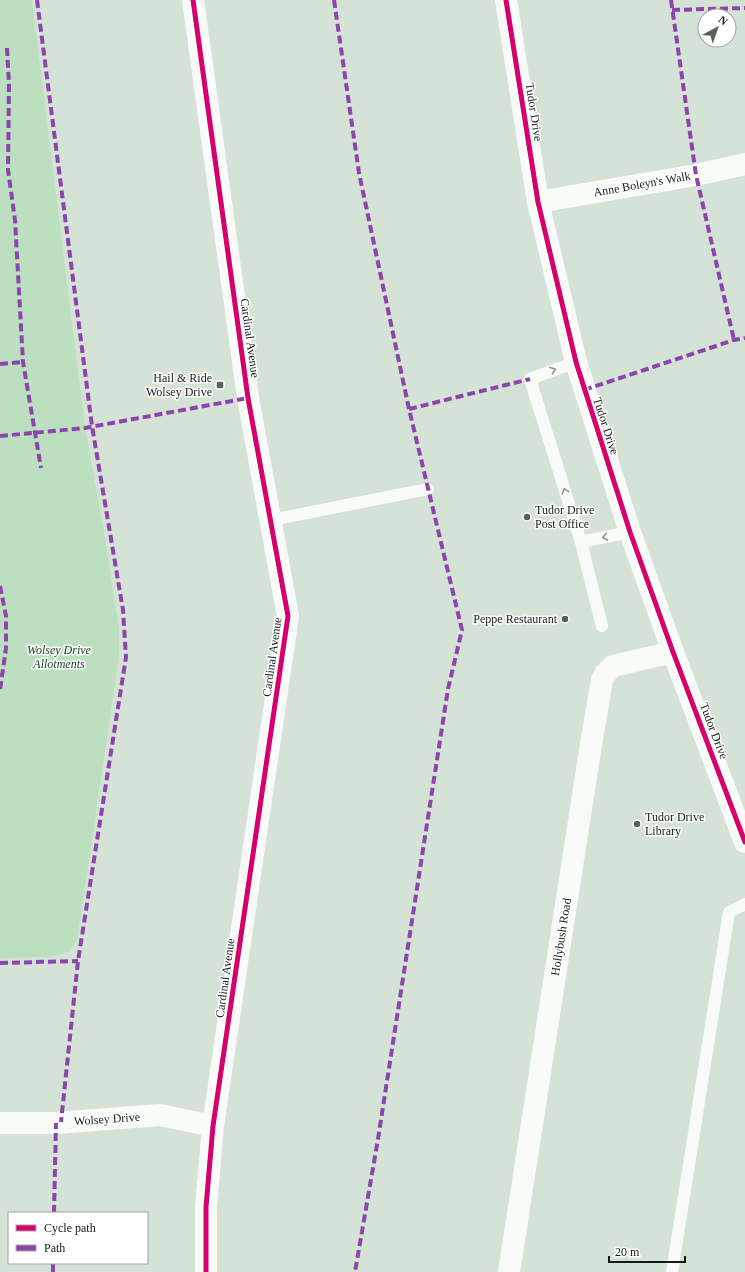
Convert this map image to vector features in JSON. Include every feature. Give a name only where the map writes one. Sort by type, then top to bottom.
[{"type":"street","name":"Cardinal Avenue","points":[[193,0],[248,398],[288,616],[213,1126],[206,1207],[206,1272]]},
{"type":"street","name":"Tudor Drive","points":[[506,0],[538,202],[576,362],[630,532],[673,652],[745,842]]},
{"type":"street","name":"Anne Boleyn's Walk","points":[[538,202],[696,175],[745,164]]},
{"type":"street","name":"Hollybush Road","points":[[509,1272],[602,680],[605,674],[614,666],[673,652]]},
{"type":"street","name":"Wolsey Drive","points":[[0,1123],[56,1123],[160,1115],[213,1126]]},
{"type":"lane","points":[[576,362],[530,379],[581,542],[602,626]]},
{"type":"lane","points":[[271,520],[428,489]]},
{"type":"lane","points":[[581,542],[630,532]]},
{"type":"lane","points":[[672,1272],[729,912],[745,904]]},
{"type":"green space","name":"Wolsey Drive Allotments","points":[[0,0],[32,0],[85,428],[105,538],[119,629],[119,657],[77,941],[68,952],[49,957],[0,958]]},
{"type":"marked path","points":[[37,0],[92,426],[123,610],[126,657],[78,961],[61,1122]]},
{"type":"marked path","points":[[334,0],[359,173],[409,409],[462,630],[448,689],[378,1139],[355,1272]]},
{"type":"marked path","points":[[671,0],[696,175],[734,340]]},
{"type":"marked path","points":[[672,10],[745,8]]},
{"type":"marked path","points":[[7,48],[9,85],[8,170],[15,220],[23,362],[41,468]]},
{"type":"marked path","points":[[584,390],[734,340],[745,338]]},
{"type":"marked path","points":[[0,364],[23,362]]},
{"type":"marked path","points":[[409,409],[530,379]]},
{"type":"marked path","points":[[0,436],[85,428],[248,398]]},
{"type":"marked path","points":[[0,586],[6,616],[6,648],[0,690]]},
{"type":"marked path","points":[[0,963],[78,961]]},
{"type":"marked path","points":[[54,1212],[56,1123]]},
{"type":"marked path","points":[[53,1264],[53,1272]]},
{"type":"cycle path","points":[[193,0],[248,398],[288,616],[213,1126],[206,1207],[206,1272]]},
{"type":"cycle path","points":[[506,0],[538,202],[576,362],[630,532],[673,652],[745,842]]},
{"type":"place","name":"Hail & Ride Wolsey Drive","points":[[220,385]]},
{"type":"place","name":"Tudor Drive Post Office","points":[[527,517]]},
{"type":"place","name":"Peppe Restaurant","points":[[565,619]]},
{"type":"place","name":"Tudor Drive Library","points":[[637,824]]}]
